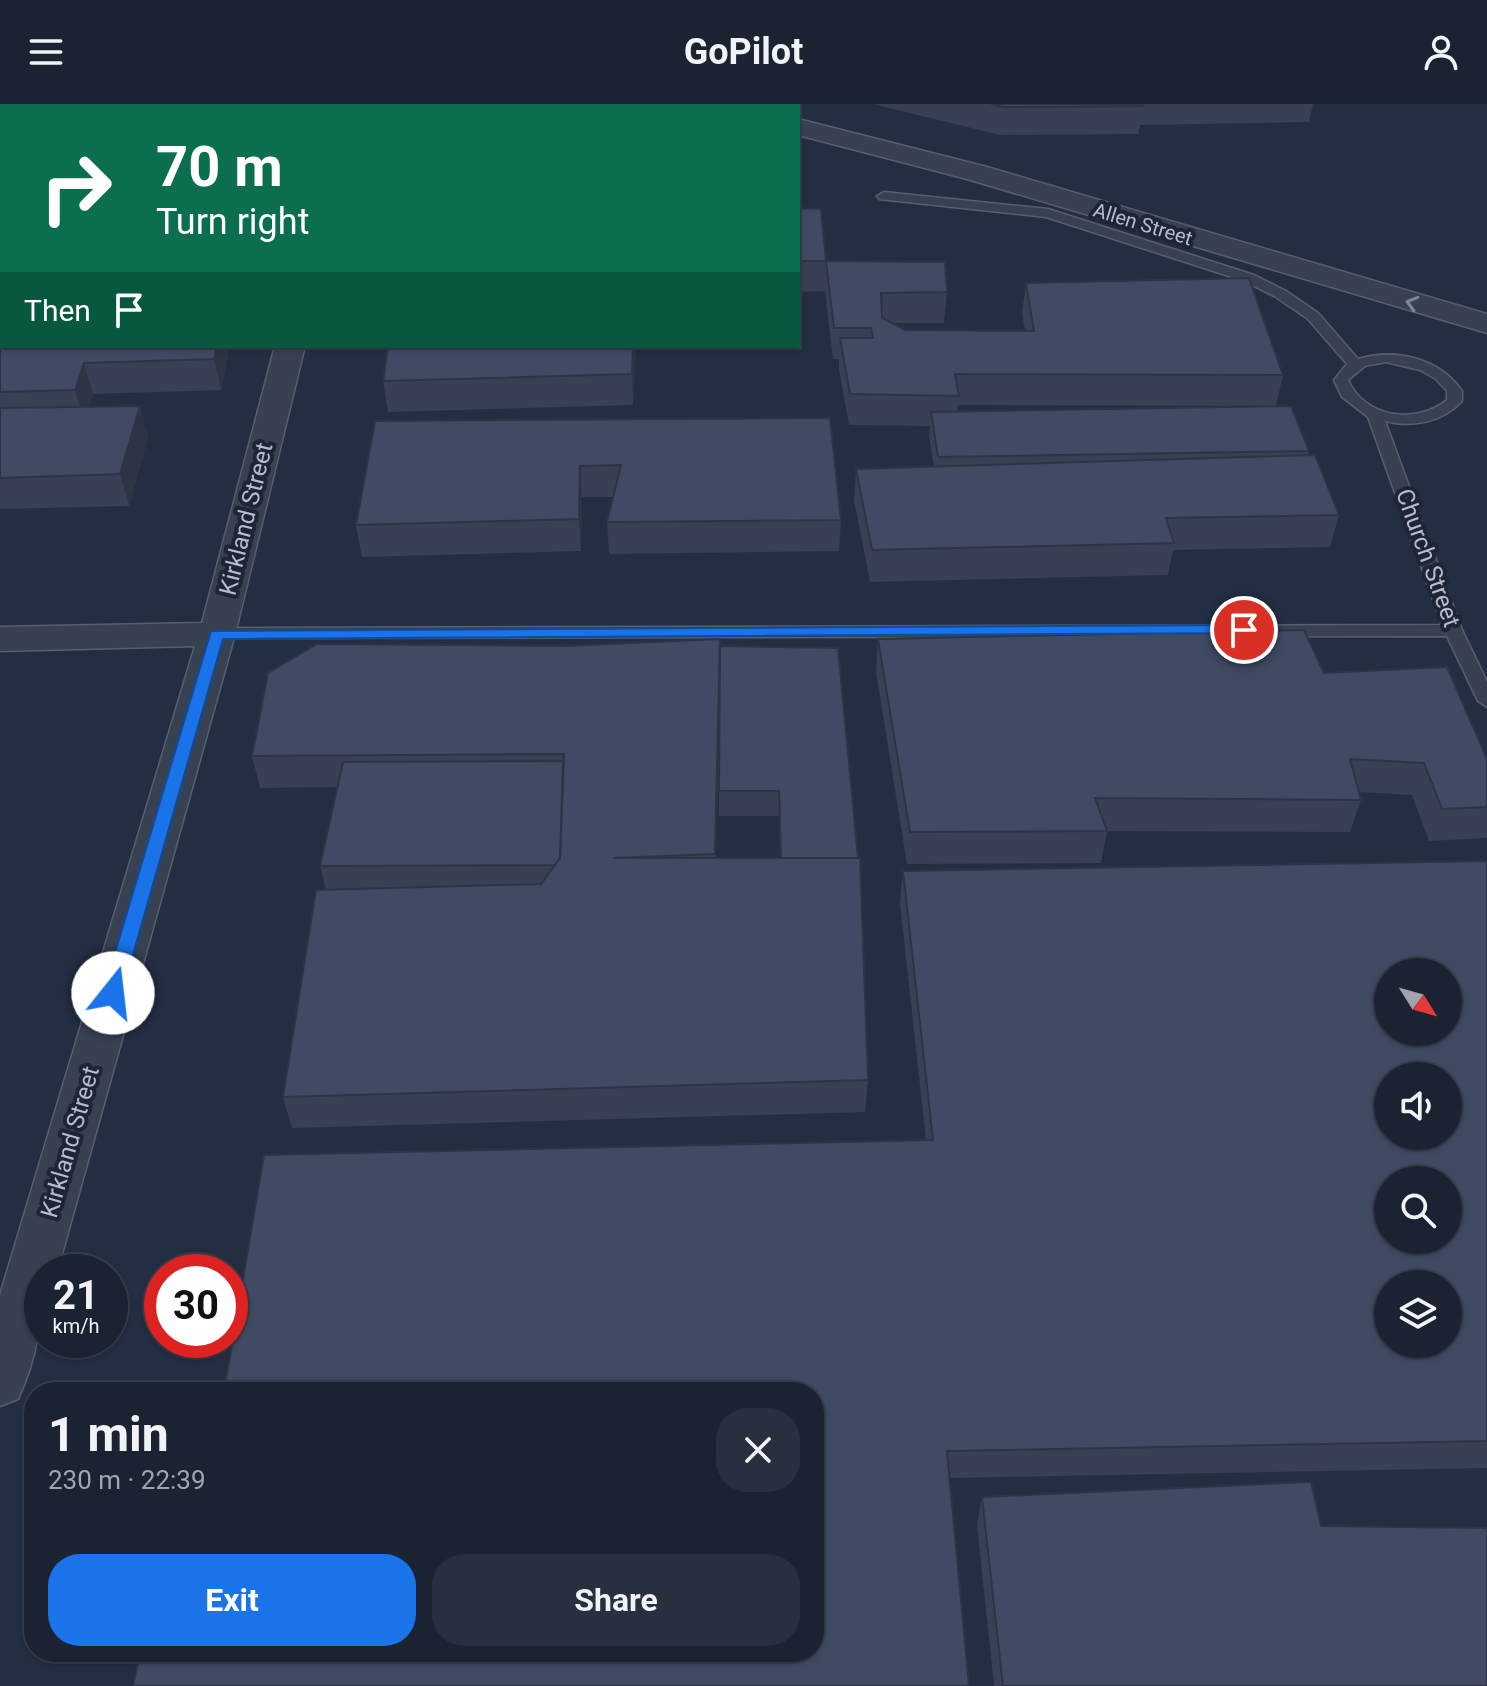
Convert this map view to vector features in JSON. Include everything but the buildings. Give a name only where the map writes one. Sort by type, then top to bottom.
[{"type":"street","name":"Allen Street","points":[[822,112],[1457,286]]},
{"type":"street","name":"Allen Street","points":[[800,128],[977,173],[1487,324]]},
{"type":"street","name":"Kirkland Street","points":[[0,1382],[217,634],[289,348]]},
{"type":"street","points":[[0,639],[217,634]]},
{"type":"lane","points":[[884,196],[1048,213],[1249,278],[1281,294],[1313,316],[1355,364]]},
{"type":"lane","points":[[1386,358],[1413,362],[1438,372],[1455,391],[1454,401],[1447,410],[1435,416],[1400,418],[1374,412],[1351,400],[1343,390],[1341,380],[1355,364],[1386,358]]},
{"type":"lane","name":"Church Street","points":[[1374,412],[1453,630],[1487,701]]},
{"type":"lane","points":[[217,634],[1453,630]]},
{"type":"route","points":[[113,993],[217,634],[1244,630]]}]
